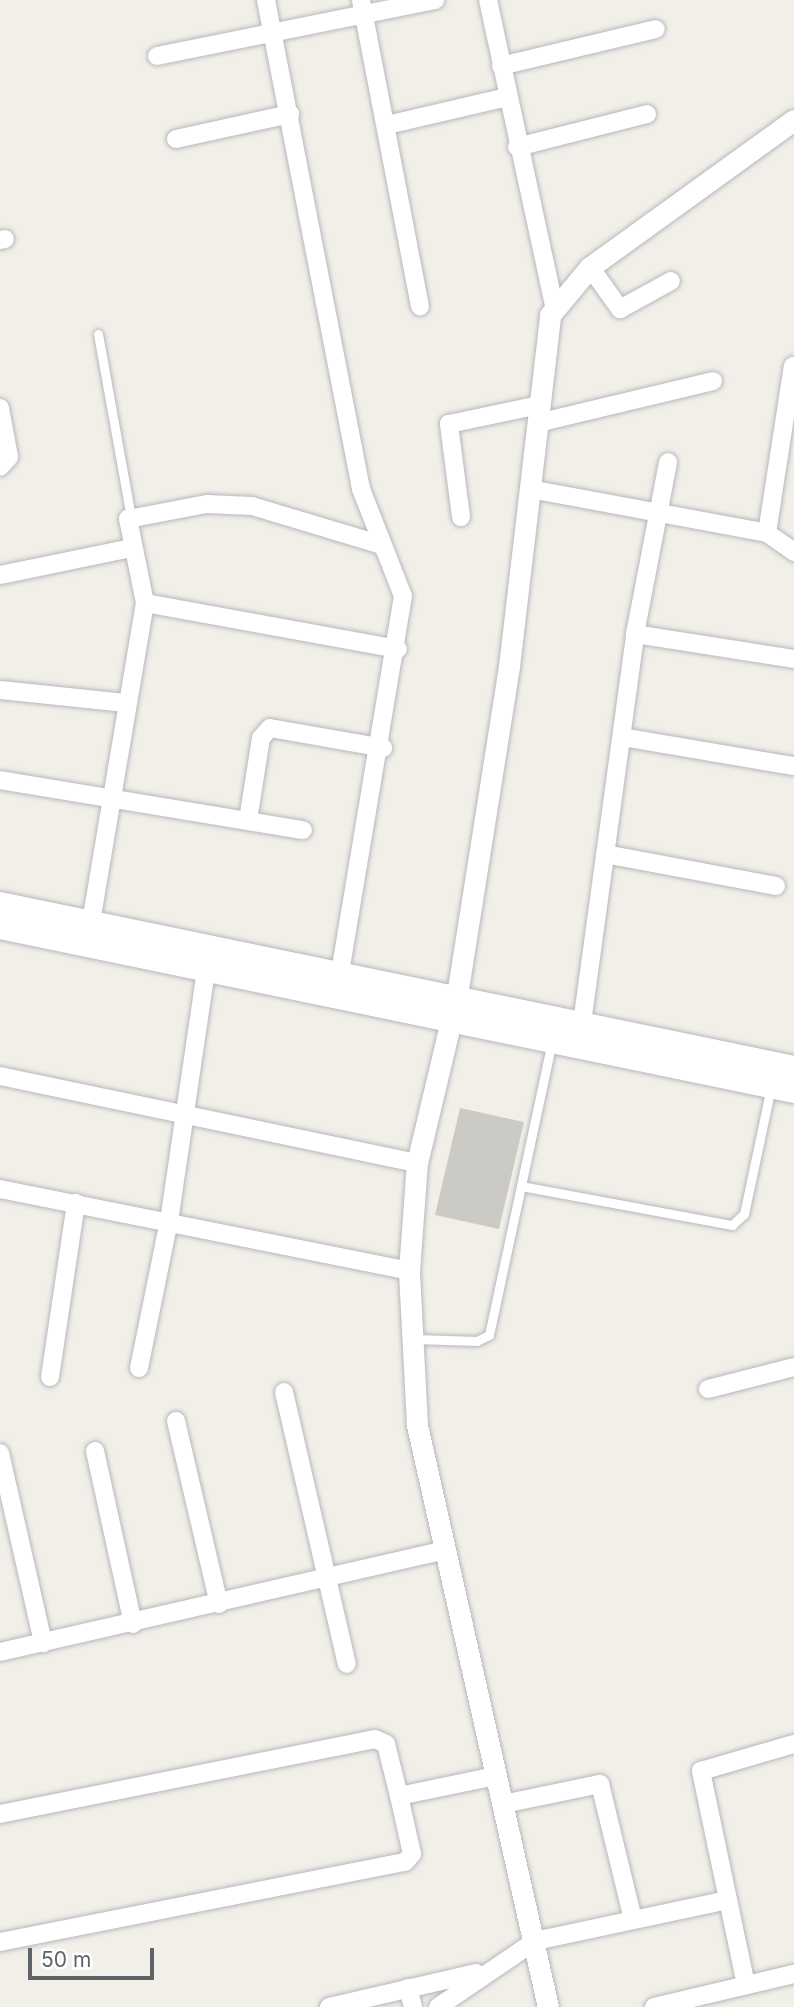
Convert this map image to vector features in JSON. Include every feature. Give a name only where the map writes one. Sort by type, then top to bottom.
[{"type":"main road","points":[[0,904],[340,973],[454,1006],[553,1040],[782,1088]]},
{"type":"main road","points":[[0,927],[206,969],[582,1023],[794,1068]]},
{"type":"street","points":[[267,0],[362,489],[403,596],[383,748],[340,973]]},
{"type":"street","points":[[156,56],[274,33],[363,8],[435,0]]},
{"type":"street","points":[[488,0],[517,147],[554,304]]},
{"type":"street","points":[[363,8],[421,306]]},
{"type":"street","points":[[501,66],[656,29]]},
{"type":"street","points":[[387,125],[507,97]]},
{"type":"street","points":[[176,139],[290,114]]},
{"type":"street","points":[[517,147],[647,114]]},
{"type":"street","points":[[548,2007],[417,1425],[415,1339],[409,1271],[417,1163],[454,1006],[530,489],[539,414],[543,343],[554,304],[590,267],[794,120]]},
{"type":"street","points":[[590,267],[624,309],[671,281]]},
{"type":"street","points":[[767,533],[793,366]]},
{"type":"street","points":[[461,517],[449,424],[539,414],[713,382]]},
{"type":"street","points":[[0,408],[9,457],[0,467]]},
{"type":"street","points":[[582,1023],[635,634],[668,462]]},
{"type":"street","points":[[530,489],[767,533],[794,552]]},
{"type":"street","points":[[91,922],[145,603],[132,548],[131,518],[206,504],[252,506],[383,545]]},
{"type":"street","points":[[0,575],[132,548]]},
{"type":"street","points":[[145,603],[398,649]]},
{"type":"street","points":[[635,634],[794,659]]},
{"type":"street","points":[[0,690],[126,703]]},
{"type":"street","points":[[248,820],[261,738],[270,728],[383,748]]},
{"type":"street","points":[[621,737],[794,766]]},
{"type":"street","points":[[0,780],[112,794],[303,830]]},
{"type":"street","points":[[605,854],[776,886]]},
{"type":"street","points":[[139,1368],[169,1221],[206,969]]},
{"type":"street","points":[[0,1076],[184,1117],[417,1163]]},
{"type":"street","points":[[0,1189],[409,1271]]},
{"type":"street","points":[[50,1377],[76,1203]]},
{"type":"street","points":[[708,1389],[794,1367]]},
{"type":"street","points":[[284,1392],[347,1664]]},
{"type":"street","points":[[176,1421],[219,1604]]},
{"type":"street","points":[[95,1451],[133,1624]]},
{"type":"street","points":[[0,1453],[43,1643]]},
{"type":"street","points":[[0,1651],[133,1624],[444,1550]]},
{"type":"street","points":[[0,1814],[375,1739],[386,1744],[412,1854],[405,1862],[0,1942]]},
{"type":"street","points":[[746,1985],[703,1767],[794,1744]]},
{"type":"street","points":[[399,1796],[496,1776]]},
{"type":"street","points":[[503,1804],[600,1784],[633,1919]]},
{"type":"street","points":[[438,2007],[481,1972],[535,1941],[728,1900]]},
{"type":"street","points":[[329,2007],[481,1972]]},
{"type":"street","points":[[654,2007],[794,1974]]},
{"type":"street","points":[[408,1988],[413,2007]]},
{"type":"lane","points":[[98,334],[131,518]]},
{"type":"lane","points":[[415,1339],[477,1341],[489,1335],[553,1040]]},
{"type":"lane","points":[[521,1186],[732,1225],[744,1214],[782,1088]]},
{"type":"building","points":[[460,1108],[524,1122],[499,1229],[435,1215]]}]
